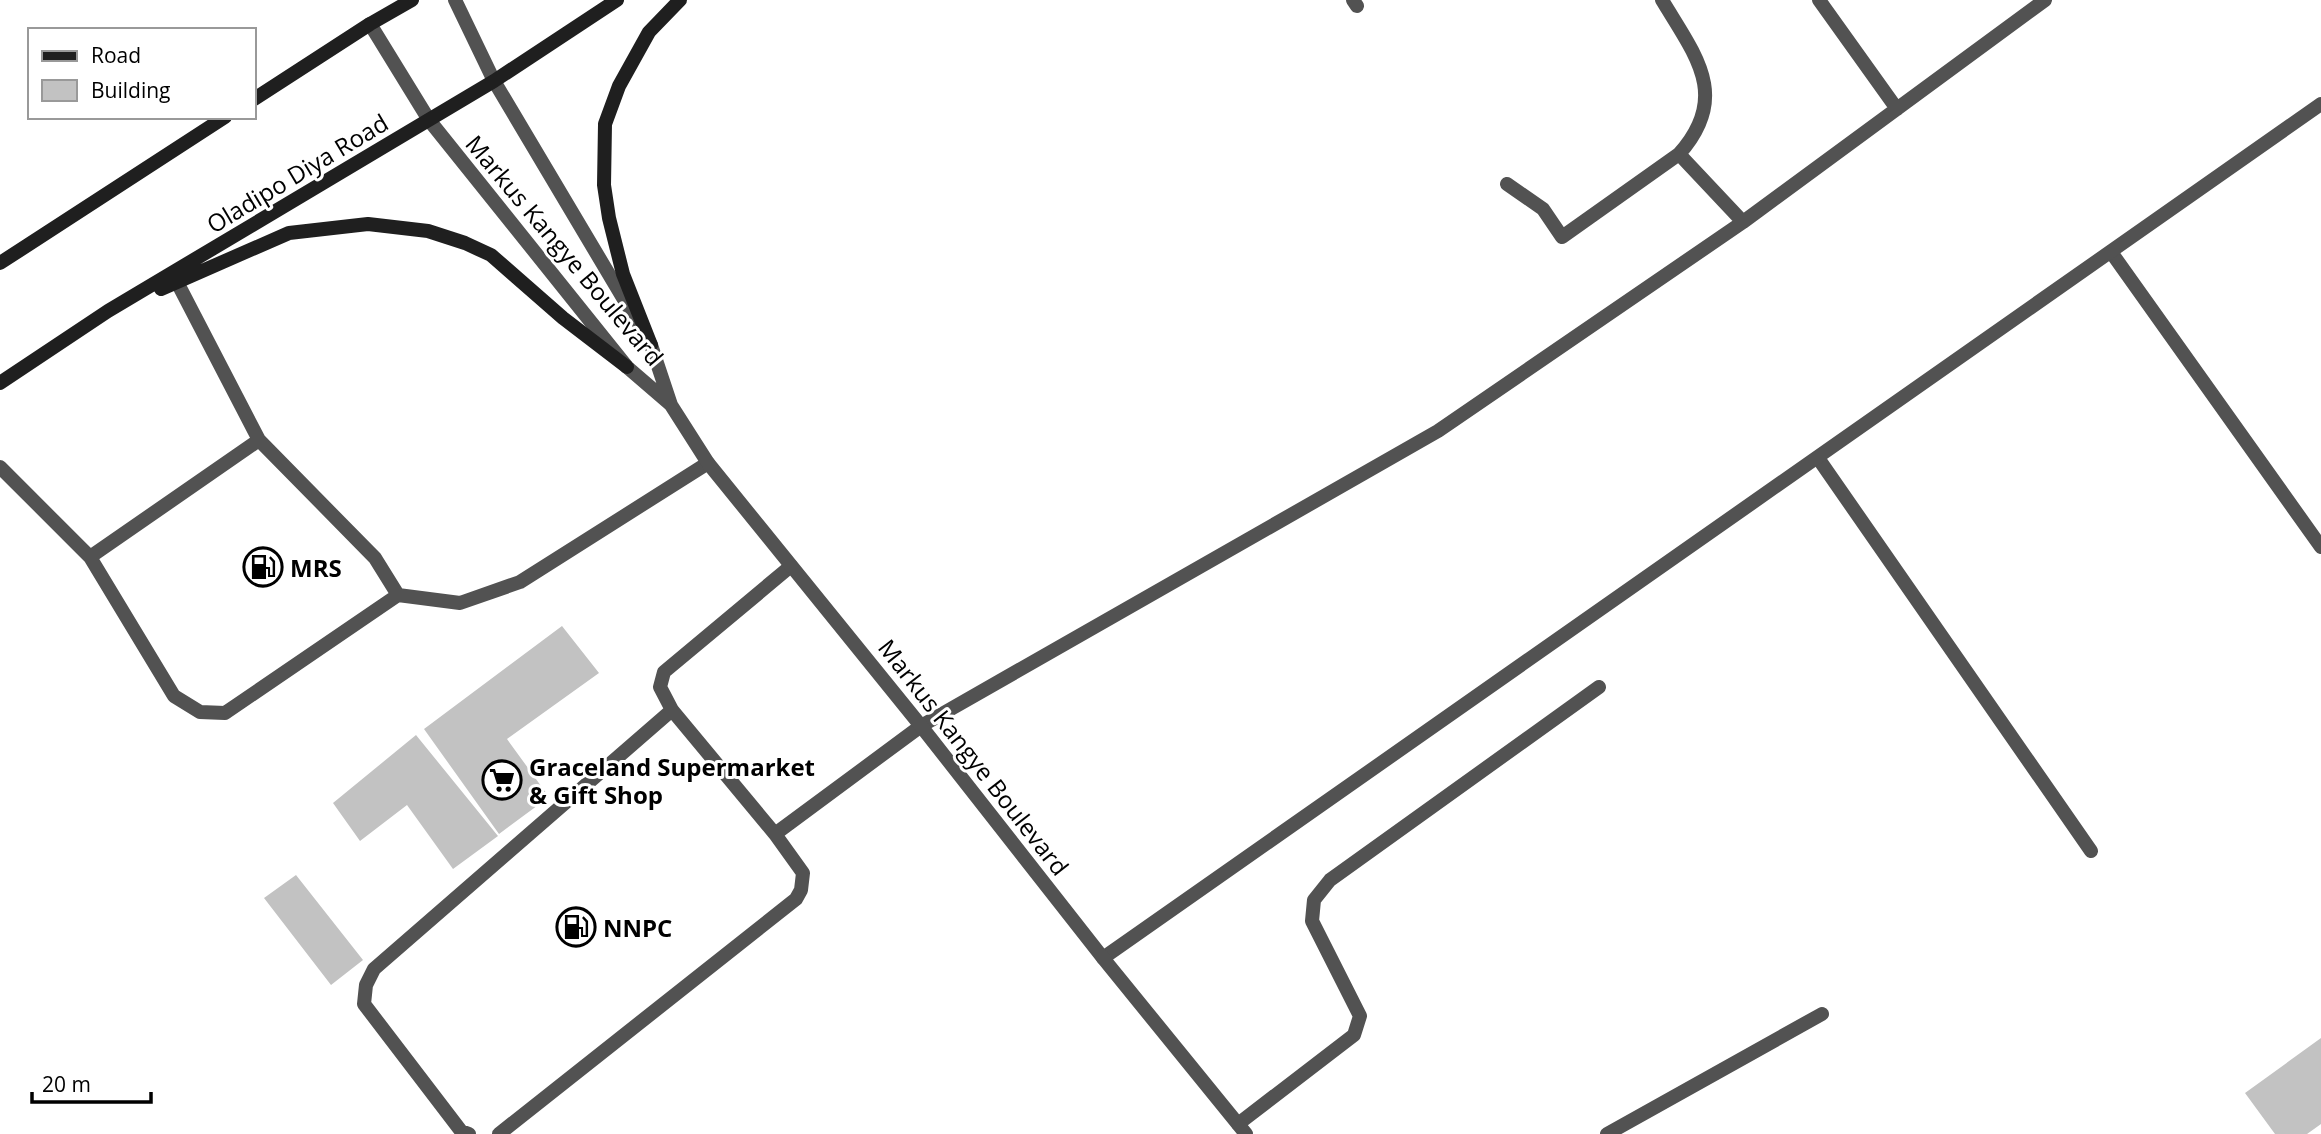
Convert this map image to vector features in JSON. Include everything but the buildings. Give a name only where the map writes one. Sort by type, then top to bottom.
[{"type":"main road","points":[[256,98],[412,0]]},
{"type":"main road","name":"Oladipo Diya Road","points":[[0,383],[108,312],[176,277],[494,81],[617,0]]},
{"type":"main road","points":[[651,345],[623,274],[609,218],[604,186],[605,124],[619,86],[649,32],[680,0]]},
{"type":"main road","points":[[0,263],[222,119]]},
{"type":"main road","points":[[176,277],[289,233],[368,224],[428,231],[491,255],[563,318],[627,367]]},
{"type":"street","name":"Markus Kangye Boulevard","points":[[455,0],[494,81],[651,345],[671,405],[708,463],[1242,1129]]},
{"type":"street","points":[[1507,184],[1543,209],[1562,237],[1679,154],[1696,136],[1704,112],[1706,85],[1695,56],[1662,0]]},
{"type":"street","points":[[1819,0],[1897,109]]},
{"type":"street","points":[[775,834],[921,726],[1438,431],[1743,222],[2045,0]]},
{"type":"street","name":"Markus Kangye Boulevard","points":[[370,24],[429,120],[627,367],[671,405]]},
{"type":"street","points":[[1103,958],[2321,104]]},
{"type":"street","points":[[1679,154],[1743,222]]},
{"type":"street","points":[[2111,252],[2321,547]]},
{"type":"street","points":[[176,277],[259,440],[375,558],[398,596]]},
{"type":"street","points":[[90,557],[259,440]]},
{"type":"street","points":[[1818,458],[2091,851]]},
{"type":"street","points":[[0,467],[90,557],[174,696],[201,712],[225,713],[398,596],[460,603],[520,582],[708,463]]},
{"type":"street","points":[[499,1134],[796,899],[801,890],[803,873],[775,834],[672,710],[660,687],[664,672],[791,566]]},
{"type":"street","points":[[1242,1129],[1354,1035],[1358,1026],[1360,1016],[1312,921],[1314,900],[1330,880],[1599,687]]},
{"type":"street","points":[[469,1134],[461,1131],[364,1004],[366,985],[374,969],[672,710]]},
{"type":"street","points":[[1607,1134],[1822,1014]]},
{"type":"place","name":"MRS","points":[[263,567]]},
{"type":"place","name":"Graceland Supermarket & Gift Shop","points":[[502,780]]},
{"type":"place","name":"NNPC","points":[[576,927]]}]
